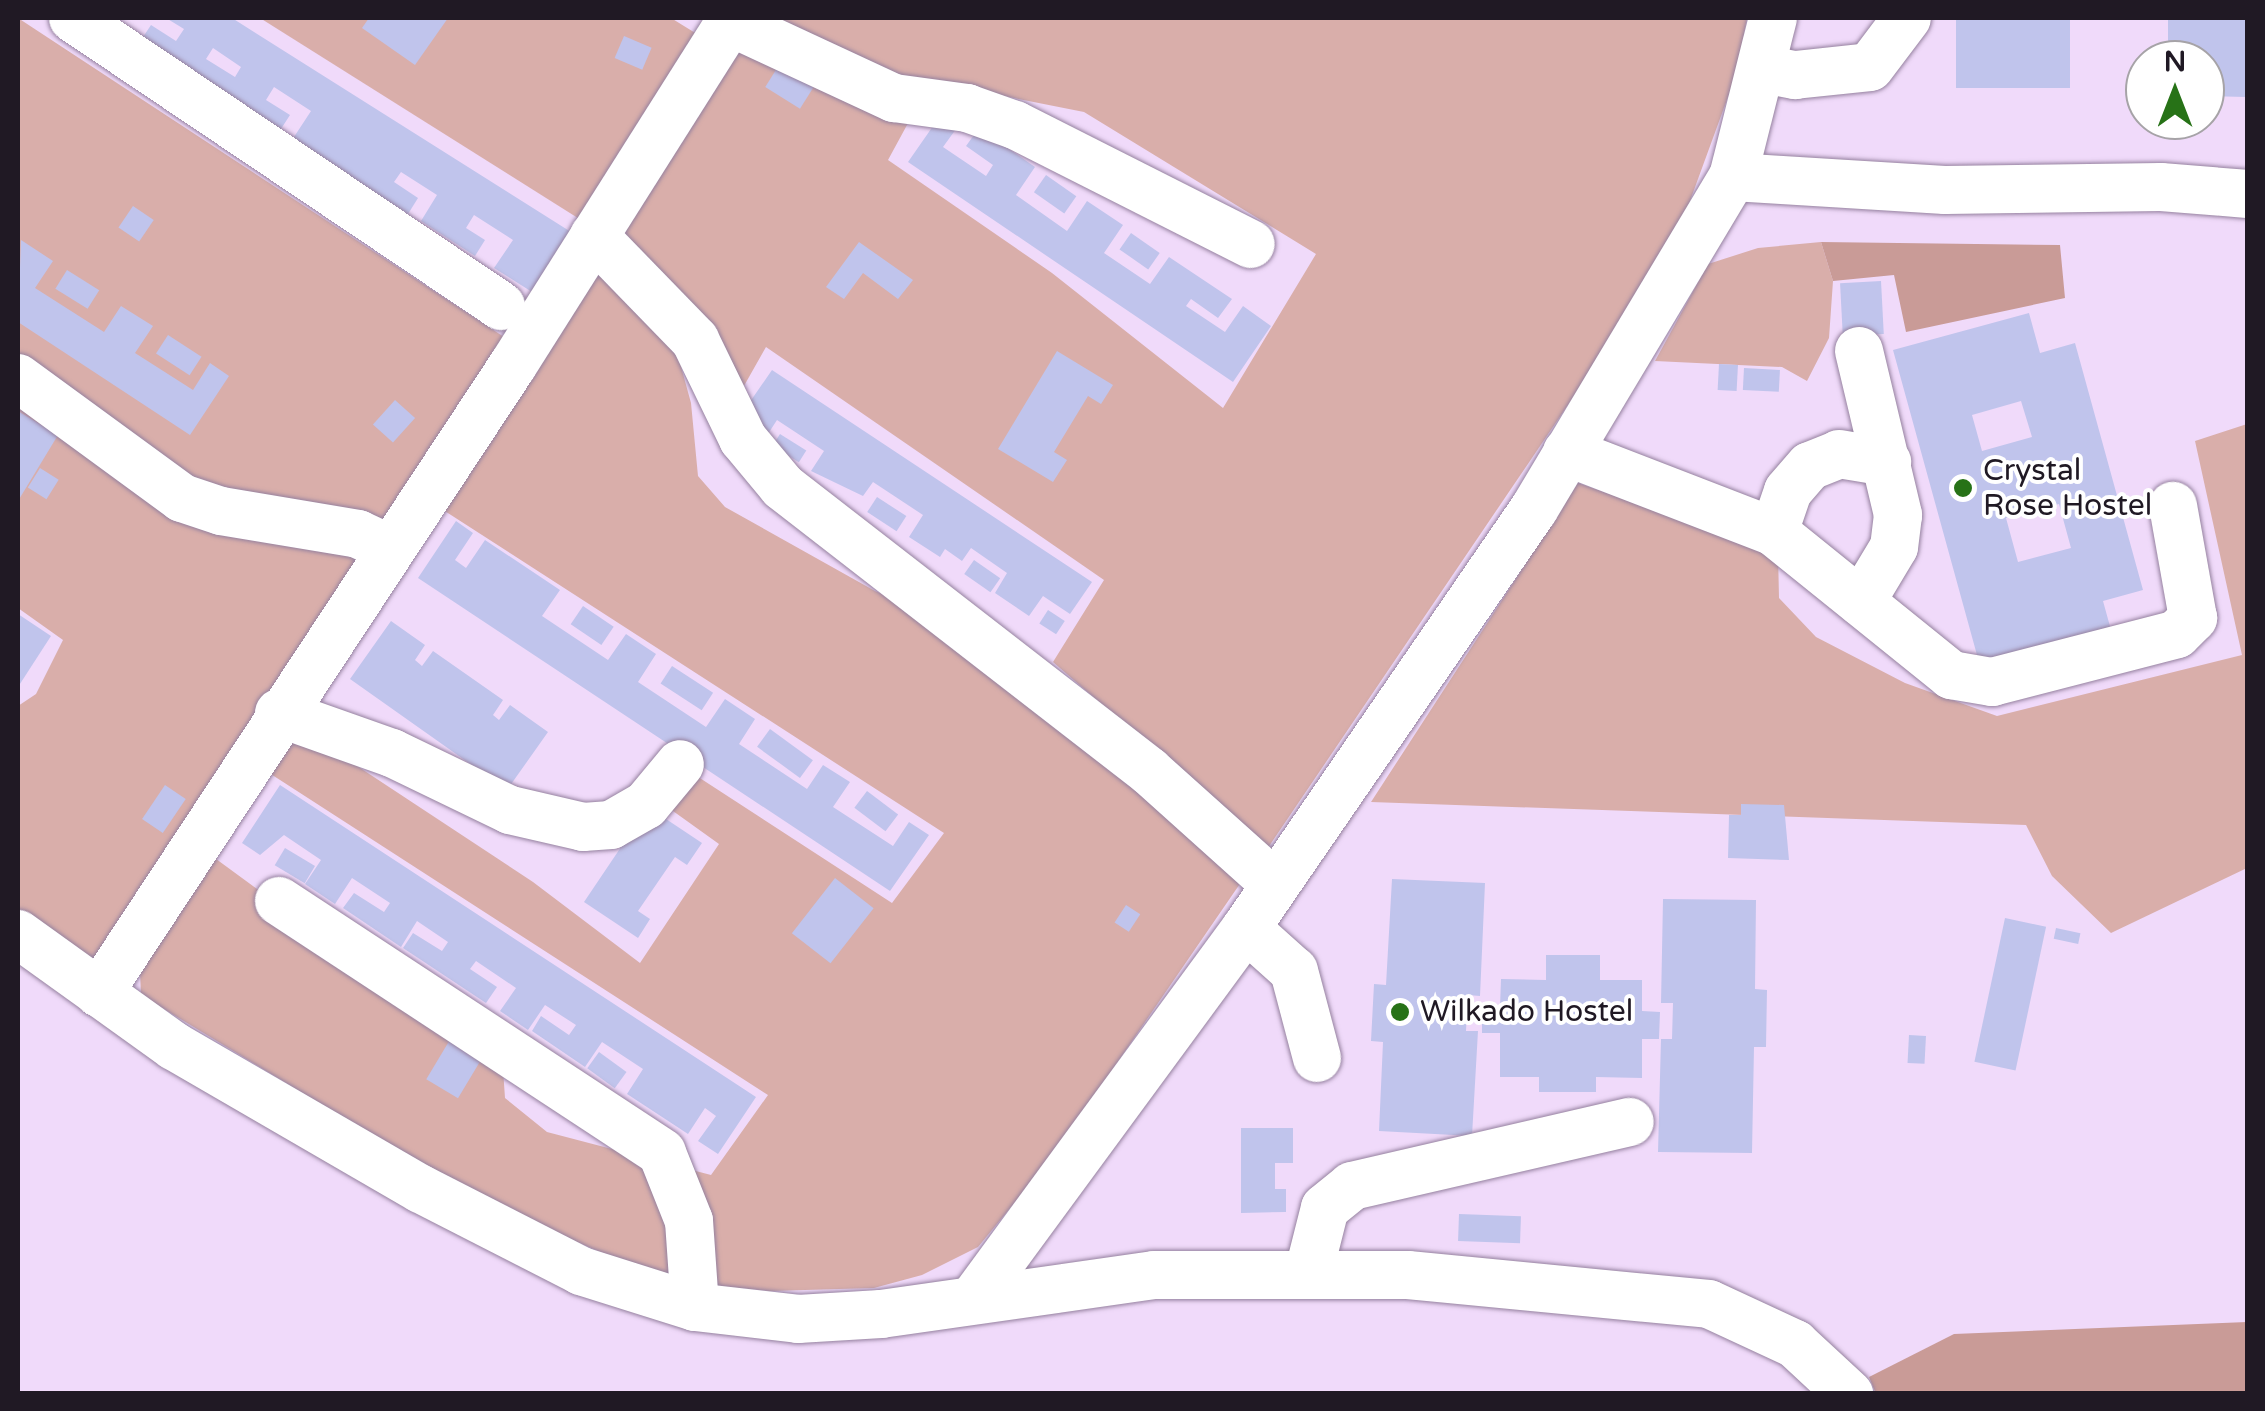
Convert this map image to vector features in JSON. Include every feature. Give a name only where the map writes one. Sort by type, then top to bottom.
[{"type":"street","points":[[74,18],[501,306]]},
{"type":"street","points":[[975,1297],[1246,928],[1568,452],[1733,177],[1773,18]]},
{"type":"street","points":[[1763,69],[1795,75],[1870,67],[1907,18]]},
{"type":"street","points":[[99,993],[731,20],[894,98],[967,108],[1015,125],[1251,244]]},
{"type":"street","points":[[1733,177],[1945,190],[2161,187],[2248,194]]},
{"type":"street","points":[[594,236],[695,340],[743,439],[782,486],[1150,771],[1275,884]]},
{"type":"street","points":[[1859,351],[1898,515],[1894,547],[1860,602]]},
{"type":"street","points":[[18,378],[182,498],[221,511],[358,534],[390,549]]},
{"type":"street","points":[[1568,452],[1774,532],[1951,675],[1992,682],[2177,634],[2193,618],[2172,506]]},
{"type":"street","points":[[1774,532],[1788,491],[1810,466],[1839,454],[1887,462]]},
{"type":"street","points":[[279,713],[392,753],[510,810],[583,827],[611,825],[646,805],[680,764]]},
{"type":"street","points":[[279,901],[662,1153],[689,1221],[696,1307]]},
{"type":"street","points":[[1246,928],[1294,971],[1317,1058]]},
{"type":"street","points":[[18,934],[191,1056],[480,1220],[581,1271],[696,1307],[798,1318],[881,1314],[975,1297],[1154,1275],[1408,1275],[1710,1304],[1795,1344],[1849,1394]]},
{"type":"street","points":[[1308,1275],[1325,1208],[1352,1186],[1630,1122]]},
{"type":"shaded area","points":[[18,18],[504,337],[100,962],[68,951],[18,918],[18,706],[36,694],[63,640],[18,608]]},
{"type":"shaded area","points":[[260,18],[671,18],[705,39],[581,220]]},
{"type":"shaded area","points":[[756,18],[1747,18],[1736,75],[1683,220],[1603,353],[1261,858],[1165,759],[1053,662],[1104,580],[766,347],[736,400],[608,238],[741,41],[913,114],[888,160],[1052,273],[1223,408],[1316,254],[1084,112],[969,89],[915,90]]},
{"type":"shaded area","points":[[1821,242],[1833,281],[1829,338],[1807,381],[1782,367],[1655,361],[1708,264],[1758,248]]},
{"type":"shaded area","points":[[1821,242],[2060,245],[2065,298],[1906,332],[1894,275],[1833,281]]},
{"type":"shaded area","points":[[596,259],[674,341],[691,403],[698,476],[725,507],[875,591],[934,616],[1246,875],[1053,1156],[978,1247],[922,1275],[874,1288],[770,1291],[668,1281],[477,1199],[141,995],[140,971],[212,856],[503,1069],[505,1098],[547,1132],[711,1175],[768,1095],[263,769],[292,723],[533,882],[640,963],[719,844],[659,801],[689,771],[892,903],[944,833],[437,506]]},
{"type":"shaded area","points":[[2247,424],[2247,868],[2111,933],[2052,876],[2026,825],[1371,802],[1578,483],[1778,553],[1779,598],[1816,637],[1905,683],[1997,716],[2242,655],[2195,441]]},
{"type":"shaded area","points":[[2247,1322],[2247,1393],[1876,1394],[1869,1377],[1954,1334]]},
{"type":"building","points":[[166,18],[232,18],[571,232],[532,292],[494,268],[513,240],[474,215],[466,228],[485,240],[475,256],[421,221],[437,195],[401,172],[394,182],[418,198],[408,214],[292,140],[311,111],[274,87],[266,100],[290,115],[279,132],[139,43],[151,25],[176,41],[184,29]],"holes":[[[213,48],[241,67],[235,77],[206,59]]]},
{"type":"building","points":[[369,18],[448,18],[415,65],[362,28]]},
{"type":"building","points":[[1956,18],[2070,18],[2070,88],[1956,88]]},
{"type":"building","points":[[2168,18],[2248,18],[2246,97],[2225,96],[2225,40],[2168,40]]},
{"type":"building","points":[[624,36],[652,48],[642,70],[615,58]]},
{"type":"building","points":[[779,65],[814,87],[800,109],[765,87]]},
{"type":"building","points":[[947,106],[964,118],[943,147],[986,176],[993,165],[966,146],[979,128],[1035,167],[1016,195],[1067,231],[1087,201],[1123,225],[1104,253],[1150,284],[1169,257],[1232,299],[1218,318],[1191,299],[1186,306],[1225,332],[1243,306],[1271,326],[1233,382],[908,162]]},
{"type":"building","points":[[1046,175],[1076,196],[1064,213],[1034,192]]},
{"type":"building","points":[[133,206],[154,220],[139,242],[118,228]]},
{"type":"building","points":[[1131,233],[1160,253],[1148,269],[1120,249]]},
{"type":"building","points":[[21,240],[53,261],[35,288],[104,332],[121,306],[153,326],[135,353],[193,390],[210,363],[229,376],[190,435],[18,322]]},
{"type":"building","points":[[859,242],[913,280],[898,299],[863,273],[844,299],[826,287]]},
{"type":"building","points":[[67,270],[99,290],[88,309],[55,289]]},
{"type":"building","points":[[1881,281],[1884,334],[1843,336],[1840,283]]},
{"type":"building","points":[[2029,313],[2040,353],[2075,343],[2143,590],[2103,601],[2111,630],[1980,666],[1893,350]],"holes":[[[2021,401],[2032,437],[1982,451],[1972,415]],[[2059,504],[2071,548],[2018,562],[2006,518]]]},
{"type":"building","points":[[168,335],[202,357],[190,375],[156,353]]},
{"type":"building","points":[[1057,351],[1113,385],[1101,404],[1088,396],[1054,452],[1067,460],[1053,482],[998,449]]},
{"type":"building","points":[[1719,364],[1738,365],[1737,391],[1718,390]]},
{"type":"building","points":[[1744,368],[1780,370],[1779,392],[1743,390]]},
{"type":"building","points":[[772,370],[1092,582],[1070,614],[1043,596],[1029,616],[995,593],[1007,573],[971,548],[962,561],[945,549],[940,557],[909,537],[923,515],[873,482],[863,496],[811,471],[824,451],[777,420],[764,440],[736,422]]},
{"type":"building","points":[[395,400],[415,418],[393,443],[373,425]]},
{"type":"building","points":[[18,411],[58,435],[18,501]]},
{"type":"building","points":[[780,434],[806,450],[799,462],[773,446]]},
{"type":"building","points":[[40,468],[59,480],[46,499],[28,488]]},
{"type":"building","points":[[877,497],[906,516],[897,531],[867,512]]},
{"type":"building","points":[[456,521],[473,533],[455,560],[466,568],[485,540],[560,590],[542,616],[608,660],[626,634],[656,654],[638,682],[706,727],[725,699],[755,719],[739,744],[807,789],[823,765],[850,782],[833,807],[893,846],[909,822],[929,835],[890,891],[418,578]]},
{"type":"building","points":[[974,560],[1000,578],[990,592],[964,574]]},
{"type":"building","points":[[583,606],[614,627],[601,645],[571,624]]},
{"type":"building","points":[[1048,610],[1065,621],[1056,634],[1039,623]]},
{"type":"building","points":[[18,614],[51,636],[18,687]]},
{"type":"building","points":[[391,621],[425,645],[415,660],[422,666],[433,651],[503,700],[493,715],[499,720],[510,705],[548,732],[507,790],[350,679]]},
{"type":"building","points":[[672,666],[713,693],[702,710],[661,684]]},
{"type":"building","points":[[770,729],[813,760],[800,778],[757,747]]},
{"type":"building","points":[[165,785],[186,799],[163,833],[142,819]]},
{"type":"building","points":[[280,785],[756,1097],[718,1154],[698,1141],[716,1116],[705,1108],[688,1134],[627,1094],[643,1069],[602,1042],[585,1067],[532,1031],[541,1016],[569,1035],[576,1025],[545,1005],[528,1030],[500,1011],[516,988],[476,961],[470,969],[497,987],[486,1003],[403,948],[413,933],[442,951],[448,942],[417,921],[401,947],[343,908],[354,893],[384,912],[390,903],[352,878],[335,904],[305,884],[321,860],[284,835],[260,855],[242,843]]},
{"type":"building","points":[[867,791],[898,814],[886,831],[854,808]]},
{"type":"building","points":[[1741,804],[1784,805],[1789,860],[1728,858],[1729,815],[1741,815]]},
{"type":"building","points":[[648,807],[702,843],[687,865],[675,857],[638,911],[650,919],[638,938],[584,902]]},
{"type":"building","points":[[285,848],[315,866],[305,883],[275,865]]},
{"type":"building","points":[[835,878],[874,908],[831,963],[792,933]]},
{"type":"building","points":[[1392,879],[1485,883],[1480,996],[1468,995],[1466,1031],[1478,1031],[1472,1136],[1379,1131],[1383,1042],[1371,1041],[1374,984],[1386,985]]},
{"type":"building","points":[[1663,899],[1756,900],[1755,989],[1767,990],[1766,1047],[1754,1047],[1752,1153],[1658,1152],[1661,1039],[1672,1039],[1673,1003],[1661,1003]]},
{"type":"building","points":[[1126,905],[1140,914],[1129,932],[1115,923]]},
{"type":"building","points":[[2005,918],[2046,927],[2016,1071],[1974,1062]]},
{"type":"building","points":[[2056,928],[2080,933],[2078,944],[2054,939]]},
{"type":"building","points":[[1546,955],[1600,955],[1600,980],[1642,980],[1642,1011],[1660,1012],[1659,1039],[1642,1039],[1642,1078],[1596,1077],[1596,1092],[1539,1092],[1539,1077],[1500,1077],[1500,1033],[1482,1033],[1482,1006],[1500,1007],[1501,979],[1546,980]]},
{"type":"building","points":[[1909,1035],[1926,1036],[1925,1064],[1908,1063]]},
{"type":"building","points":[[451,1038],[483,1057],[458,1098],[426,1079]]},
{"type":"building","points":[[599,1052],[627,1072],[615,1088],[587,1068]]},
{"type":"building","points":[[1241,1128],[1293,1128],[1293,1163],[1275,1163],[1275,1189],[1286,1189],[1286,1212],[1241,1213]]},
{"type":"building","points":[[1459,1214],[1521,1216],[1520,1243],[1458,1241]]},
{"type":"place","name":"Crystal Rose Hostel","points":[[1963,488]]},
{"type":"place","name":"Wilkado Hostel","points":[[1400,1012]]}]
